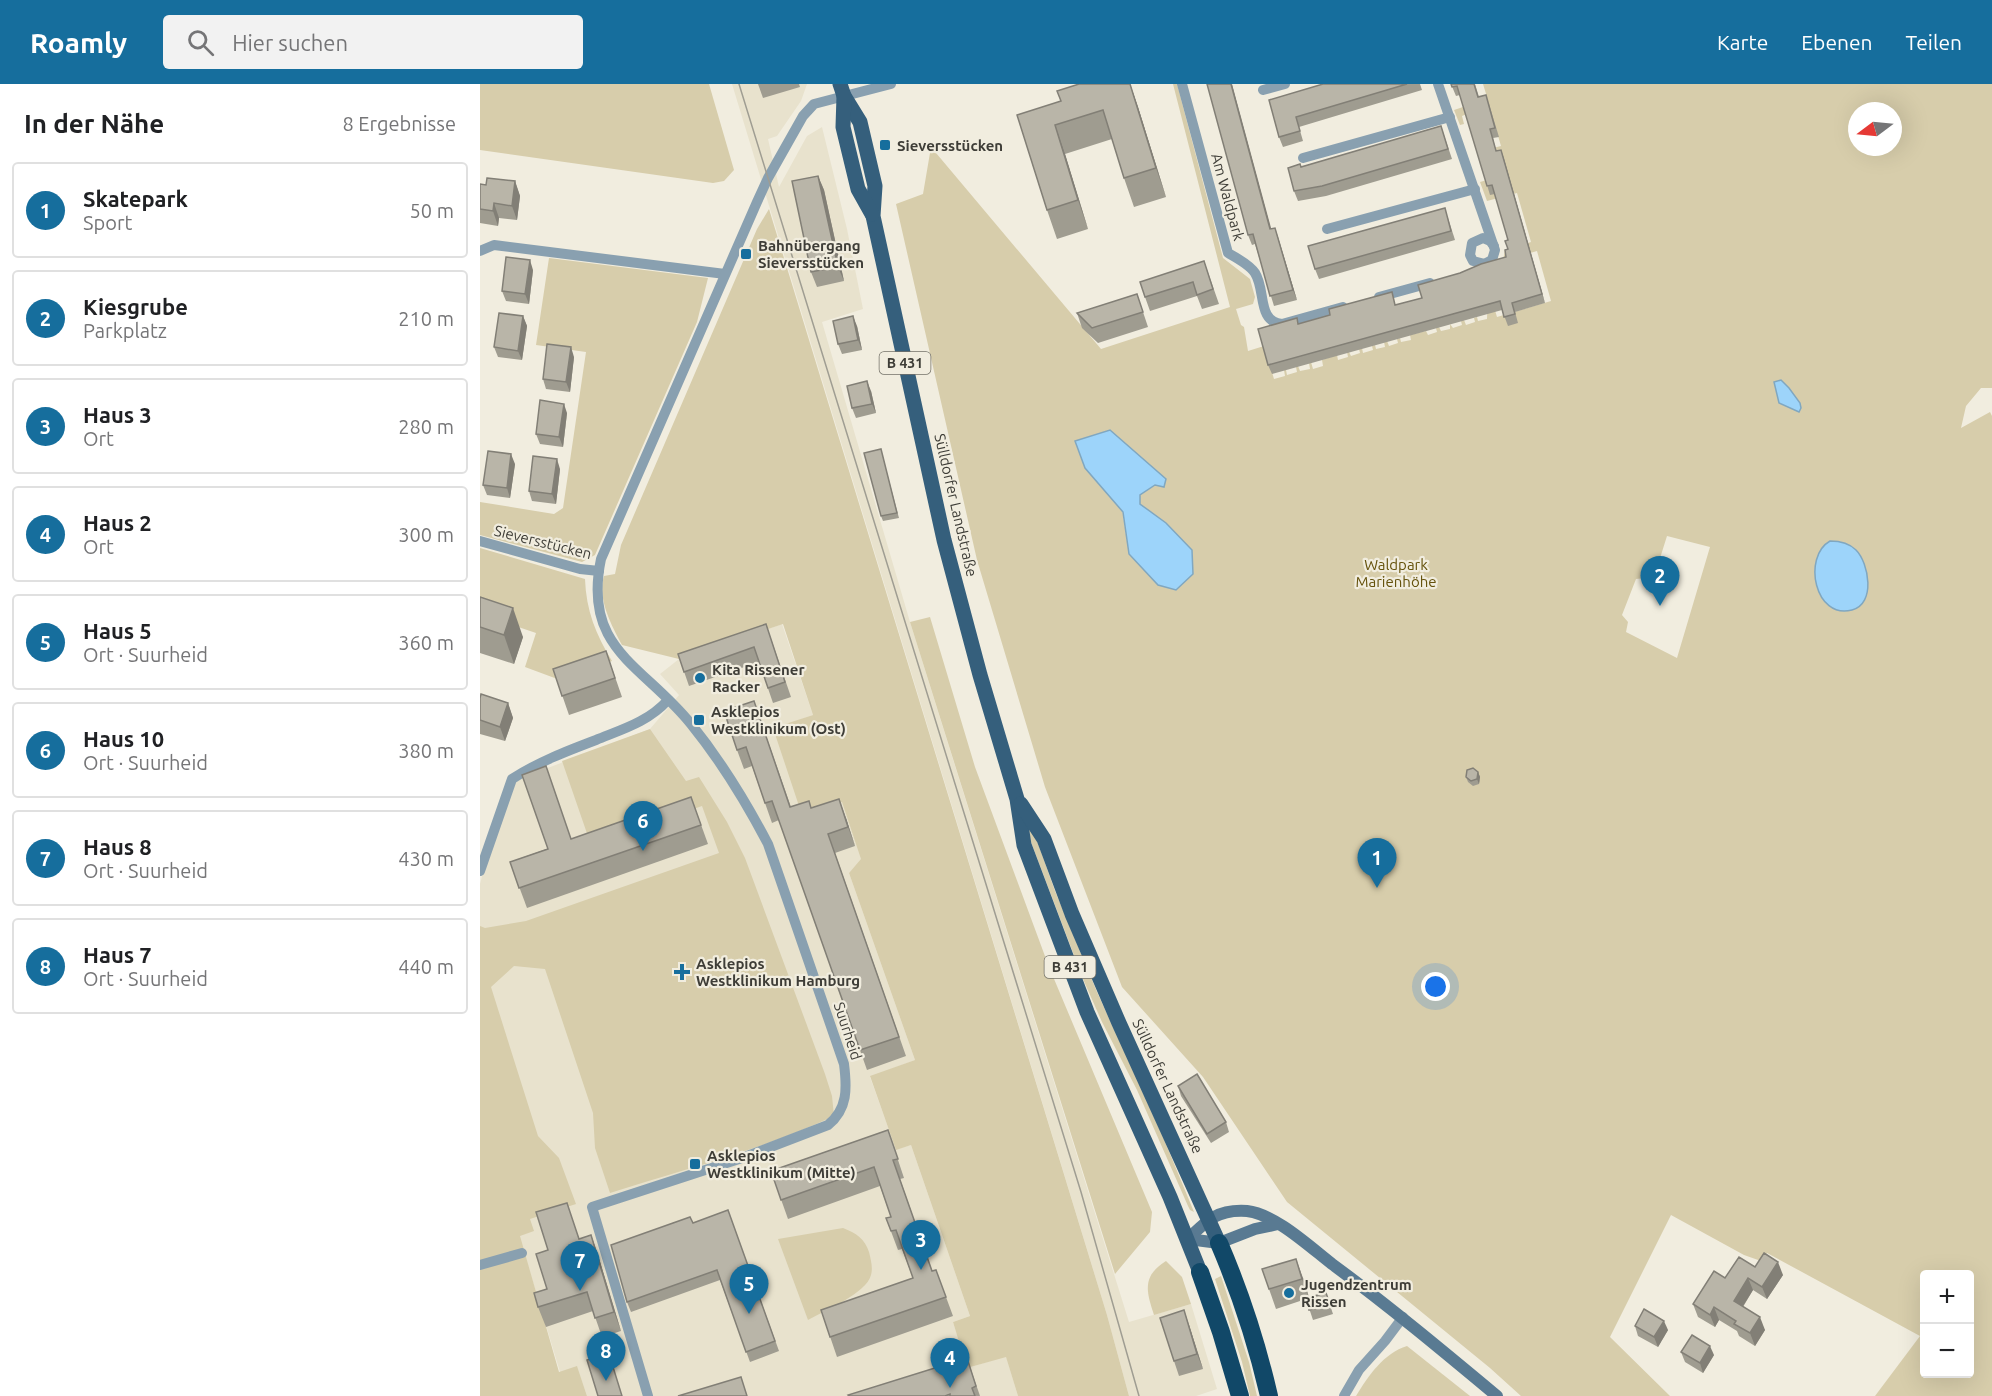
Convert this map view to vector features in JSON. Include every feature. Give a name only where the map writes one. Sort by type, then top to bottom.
[{"type":"highway","name":"Sülldorfer Landstraße","points":[[1219,1243],[1233,1275],[1251,1330],[1269,1396]]},
{"type":"highway","name":"Sülldorfer Landstraße","points":[[1200,1272],[1240,1396]]},
{"type":"main road","name":"Sülldorfer Landstraße","points":[[842,90],[843,127],[858,189],[873,216],[947,551],[980,675],[1017,799],[1024,846],[1087,1012],[1188,1239],[1200,1272]]},
{"type":"main road","name":"Sülldorfer Landstraße","points":[[1017,799],[1044,839],[1072,914],[1119,1023],[1219,1243]]},
{"type":"main road","points":[[1188,1239],[1208,1218],[1232,1211],[1249,1211],[1278,1224],[1403,1317],[1497,1396]]},
{"type":"main road","points":[[1188,1239],[1219,1243],[1255,1229],[1278,1224]]},
{"type":"street","name":"Sieversstücken","points":[[668,700],[621,654],[610,639],[599,612],[597,591],[601,559],[768,178],[803,116],[813,104],[842,90],[891,84]]},
{"type":"street","name":"Am Waldpark","points":[[1182,84],[1228,253],[1255,273],[1268,317],[1274,323],[1282,324],[1349,306]]},
{"type":"street","points":[[1263,90],[1285,84]]},
{"type":"street","points":[[1438,84],[1485,215],[1494,246],[1494,256],[1485,264],[1470,266],[1470,248],[1478,239],[1485,215]]},
{"type":"street","points":[[1303,158],[1450,117]]},
{"type":"street","points":[[1327,229],[1475,189]]},
{"type":"street","points":[[1478,239],[1486,238],[1494,246]]},
{"type":"street","points":[[480,251],[494,245],[725,274]]},
{"type":"street","points":[[1372,299],[1439,281]]},
{"type":"street","name":"Sieversstücken","points":[[480,541],[580,569],[598,571]]},
{"type":"street","points":[[480,871],[512,779],[555,756],[643,721],[668,700]]},
{"type":"street","name":"Suurheid","points":[[648,1396],[592,1207],[741,1158],[828,1125],[837,1118],[846,1090],[844,1064],[768,844],[736,788],[692,725],[668,700]]},
{"type":"street","points":[[480,1265],[522,1253]]},
{"type":"street","points":[[1344,1396],[1359,1370],[1403,1317]]},
{"type":"shaded area","points":[[732,84],[807,84],[801,101],[777,136],[768,139],[779,187],[807,136],[822,127],[847,229],[863,309],[822,322],[910,622],[1129,1322],[1191,1304],[1217,1389],[1196,1396],[1129,1396],[1107,1315]]},
{"type":"shaded area","name":"Asklepios Westklinikum Hamburg","points":[[782,624],[813,715],[773,729],[842,801],[862,859],[849,873],[915,1060],[870,1077],[896,1149],[911,1145],[970,1316],[953,1322],[968,1368],[1006,1356],[1018,1396],[587,1396],[577,1367],[560,1372],[480,1106],[480,884],[497,819],[511,782],[650,729],[679,695],[660,674],[679,659]]},
{"type":"green space","points":[[480,84],[709,84],[734,170],[724,181],[713,183],[480,150]]},
{"type":"green space","name":"Waldpark Marienhöhe","points":[[1173,84],[1177,84],[1223,258],[1250,279],[1255,297],[1253,304],[1236,309],[1241,325],[1244,327],[1248,351],[1264,346],[1274,379],[1285,376],[1284,370],[1287,375],[1297,372],[1296,367],[1298,366],[1300,371],[1310,369],[1309,363],[1311,362],[1313,369],[1323,366],[1322,360],[1337,355],[1338,360],[1348,357],[1347,352],[1351,356],[1360,353],[1359,349],[1362,348],[1363,353],[1373,350],[1372,346],[1375,345],[1376,349],[1385,347],[1384,342],[1387,341],[1389,346],[1398,343],[1397,339],[1400,338],[1401,342],[1411,340],[1410,335],[1426,331],[1428,335],[1437,332],[1436,328],[1439,327],[1441,331],[1450,329],[1450,324],[1453,328],[1462,325],[1461,321],[1464,320],[1466,325],[1475,322],[1474,318],[1477,317],[1478,321],[1487,319],[1488,287],[1497,317],[1551,301],[1537,251],[1503,261],[1505,250],[1531,242],[1517,193],[1487,201],[1480,182],[1508,174],[1504,159],[1493,148],[1501,146],[1489,105],[1462,116],[1464,124],[1460,125],[1454,110],[1463,107],[1463,104],[1487,97],[1483,84],[1992,84],[1992,388],[1981,388],[1966,406],[1961,428],[1990,412],[1992,416],[1992,1396],[1875,1396],[1920,1336],[1767,1253],[1761,1261],[1744,1255],[1671,1215],[1610,1337],[1670,1396],[1521,1396],[1287,1202],[1203,1077],[1122,987],[1045,787],[977,560],[896,204],[923,194],[931,147],[1101,349],[1230,307]],"holes":[[[1110,430],[1155,485],[1140,495],[1140,505],[1166,523],[1129,554]],[[1667,536],[1710,547],[1677,658],[1626,632],[1628,622],[1622,615],[1636,579],[1645,578],[1648,569],[1656,571]]]},
{"type":"green space","points":[[769,209],[1107,1315],[1129,1396],[1018,1396],[1006,1357],[967,1368],[953,1322],[970,1316],[911,1145],[896,1150],[870,1076],[915,1060],[849,873],[861,859],[842,802],[802,815],[773,728],[813,715],[783,624],[679,659],[622,645],[604,603],[602,585],[604,576],[615,574],[621,545],[757,229]]},
{"type":"green space","points":[[549,258],[708,278],[697,322],[595,555],[582,562],[480,535],[480,502],[554,514],[563,508],[586,352],[536,345]]},
{"type":"green space","points":[[480,548],[585,579],[587,601],[593,622],[612,661],[560,680],[525,667],[536,633],[480,614]]},
{"type":"green space","points":[[930,617],[975,767],[1049,967],[1152,1212],[1150,1232],[1115,1274],[910,622]]},
{"type":"green space","points":[[650,729],[686,781],[699,777],[727,822],[745,858],[825,1074],[832,1096],[834,1116],[751,1149],[610,1193],[595,1148],[593,1113],[545,969],[514,966],[491,987],[538,1136],[559,1158],[576,1204],[530,1219],[534,1231],[520,1236],[559,1372],[577,1366],[587,1396],[480,1396],[480,926],[485,928],[526,921],[719,853],[702,806],[591,845],[562,761]]},
{"type":"green space","points":[[1026,815],[1097,992],[1163,1137],[1194,1212],[1188,1206],[1137,1090],[1083,979],[1031,842]]},
{"type":"green space","points":[[843,1228],[856,1234],[865,1243],[871,1261],[871,1275],[868,1282],[854,1295],[808,1320],[778,1239]]},
{"type":"green space","points":[[1166,1261],[1182,1277],[1191,1304],[1154,1315],[1148,1285],[1153,1272]]},
{"type":"green space","points":[[1221,1276],[1249,1362],[1257,1396],[1250,1396],[1242,1362],[1215,1279]]},
{"type":"green space","points":[[1407,1346],[1470,1396],[1356,1396],[1371,1373],[1384,1360]]},
{"type":"water","points":[[1781,380],[1800,403],[1799,412],[1779,403],[1774,382]]},
{"type":"water","points":[[1110,430],[1166,479],[1164,487],[1155,485],[1140,495],[1140,504],[1166,523],[1192,550],[1193,574],[1176,590],[1158,585],[1129,554],[1123,512],[1085,468],[1075,441]]},
{"type":"water","points":[[1830,541],[1844,543],[1856,550],[1861,556],[1867,573],[1865,600],[1852,610],[1839,611],[1829,606],[1821,597],[1817,585],[1816,560],[1821,549]]},
{"type":"building","points":[[1079,84],[1130,84],[1156,168],[1124,178],[1103,110],[1055,125],[1078,200],[1047,210],[1017,115],[1061,101],[1057,91]]},
{"type":"building","points":[[1207,84],[1231,84],[1270,229],[1275,228],[1293,290],[1270,296],[1253,234],[1248,235]]},
{"type":"building","points":[[1323,84],[1407,84],[1296,117],[1300,131],[1279,137],[1269,100]]},
{"type":"building","points":[[1451,84],[1474,84],[1478,97],[1486,95],[1495,128],[1490,129],[1496,151],[1501,150],[1542,294],[1512,303],[1515,314],[1504,317],[1500,301],[1268,365],[1258,329],[1297,318],[1298,324],[1330,315],[1329,309],[1392,292],[1395,305],[1422,298],[1418,285],[1506,257],[1505,250],[1508,249],[1505,241],[1508,240],[1492,185],[1487,186],[1457,86],[1452,87]]},
{"type":"building","points":[[1441,126],[1448,149],[1322,186],[1294,191],[1288,168],[1300,164],[1301,167]]},
{"type":"building","points":[[818,176],[838,267],[811,272],[792,181]]},
{"type":"building","points":[[487,178],[515,181],[512,206],[494,203],[493,211],[480,209],[480,184],[486,185]]},
{"type":"building","points":[[1445,208],[1451,231],[1315,269],[1308,246]]},
{"type":"building","points":[[506,257],[530,260],[525,294],[502,291]]},
{"type":"building","points":[[1204,261],[1213,289],[1197,295],[1193,282],[1145,297],[1140,282]]},
{"type":"building","points":[[1137,294],[1143,312],[1092,328],[1077,313]]},
{"type":"building","points":[[499,313],[523,316],[518,351],[494,347]]},
{"type":"building","points":[[853,316],[858,340],[838,344],[833,321]]},
{"type":"building","points":[[547,344],[571,347],[566,382],[543,379]]},
{"type":"building","points":[[867,381],[872,404],[852,408],[847,386]]},
{"type":"building","points":[[540,400],[564,404],[559,437],[536,434]]},
{"type":"building","points":[[881,449],[897,513],[881,516],[864,453]]},
{"type":"building","points":[[488,451],[511,454],[507,488],[483,485]]},
{"type":"building","points":[[533,456],[557,459],[552,494],[529,491]]},
{"type":"building","points":[[480,597],[513,608],[504,635],[480,627]]},
{"type":"building","points":[[766,624],[785,682],[768,688],[754,647],[684,672],[678,654]]},
{"type":"building","points":[[606,651],[615,678],[562,696],[553,669]]},
{"type":"building","points":[[481,694],[508,703],[500,727],[480,720]]},
{"type":"building","points":[[754,701],[790,807],[809,801],[811,808],[839,799],[848,827],[828,834],[899,1037],[860,1050],[772,801],[765,803],[746,747],[737,750],[724,711]]},
{"type":"building","points":[[546,766],[571,839],[691,797],[701,825],[519,888],[510,862],[548,849],[522,775]]},
{"type":"building","points":[[1473,768],[1478,772],[1477,779],[1471,781],[1466,777],[1467,770]]},
{"type":"building","points":[[1197,1074],[1226,1122],[1207,1134],[1178,1086]]},
{"type":"building","points":[[888,1130],[898,1159],[893,1160],[932,1271],[936,1270],[946,1297],[830,1337],[821,1310],[913,1278],[896,1230],[891,1231],[886,1218],[891,1217],[874,1167],[781,1200],[771,1171]]},
{"type":"building","points":[[567,1203],[579,1239],[591,1235],[614,1312],[595,1318],[587,1292],[538,1307],[534,1293],[547,1289],[536,1254],[548,1250],[536,1212]]},
{"type":"building","points":[[728,1210],[775,1341],[746,1352],[717,1270],[627,1302],[611,1245],[690,1217],[693,1223]]},
{"type":"building","points":[[1764,1253],[1778,1262],[1762,1287],[1748,1278],[1734,1301],[1760,1317],[1750,1333],[1734,1324],[1736,1321],[1714,1307],[1710,1315],[1693,1304],[1714,1271],[1725,1278],[1739,1257],[1755,1267]]},
{"type":"building","points":[[1296,1259],[1302,1279],[1269,1289],[1262,1269]]},
{"type":"building","points":[[1326,1293],[1330,1304],[1309,1310],[1306,1298]]},
{"type":"building","points":[[1644,1309],[1664,1321],[1654,1337],[1635,1326]]},
{"type":"building","points":[[1184,1310],[1197,1354],[1174,1361],[1160,1318]]},
{"type":"building","points":[[1692,1335],[1710,1346],[1700,1363],[1681,1352]]},
{"type":"building","points":[[609,1354],[622,1396],[598,1396],[587,1360]]},
{"type":"building","points":[[967,1358],[976,1386],[972,1388],[975,1396],[950,1396],[950,1394],[945,1396],[848,1395]]},
{"type":"building","points":[[741,1377],[747,1396],[678,1396]]},
{"type":"tram line","points":[[739,84],[1081,1192],[1139,1396]]},
{"type":"place","name":"Sieversstücken","points":[[885,145]]},
{"type":"place","name":"Bahnübergang Sieversstücken","points":[[746,254]]},
{"type":"place","name":"Kiesgrube","points":[[1660,606]]},
{"type":"place","name":"Kita Rissener Racker","points":[[700,678]]},
{"type":"place","name":"Asklepios Westklinikum (Ost)","points":[[699,720]]},
{"type":"place","name":"Haus 10","points":[[643,851]]},
{"type":"place","name":"Skatepark","points":[[1377,888]]},
{"type":"place","name":"Asklepios Westklinikum Hamburg","points":[[682,972]]},
{"type":"place","name":"Asklepios Westklinikum (Mitte)","points":[[695,1164]]},
{"type":"place","name":"Haus 3","points":[[921,1270]]},
{"type":"place","name":"Haus 8","points":[[580,1291]]},
{"type":"place","name":"Jugendzentrum Rissen","points":[[1289,1293]]},
{"type":"place","name":"Haus 5","points":[[749,1314]]},
{"type":"place","name":"Haus 7","points":[[606,1381]]},
{"type":"place","name":"Haus 2","points":[[950,1388]]}]
